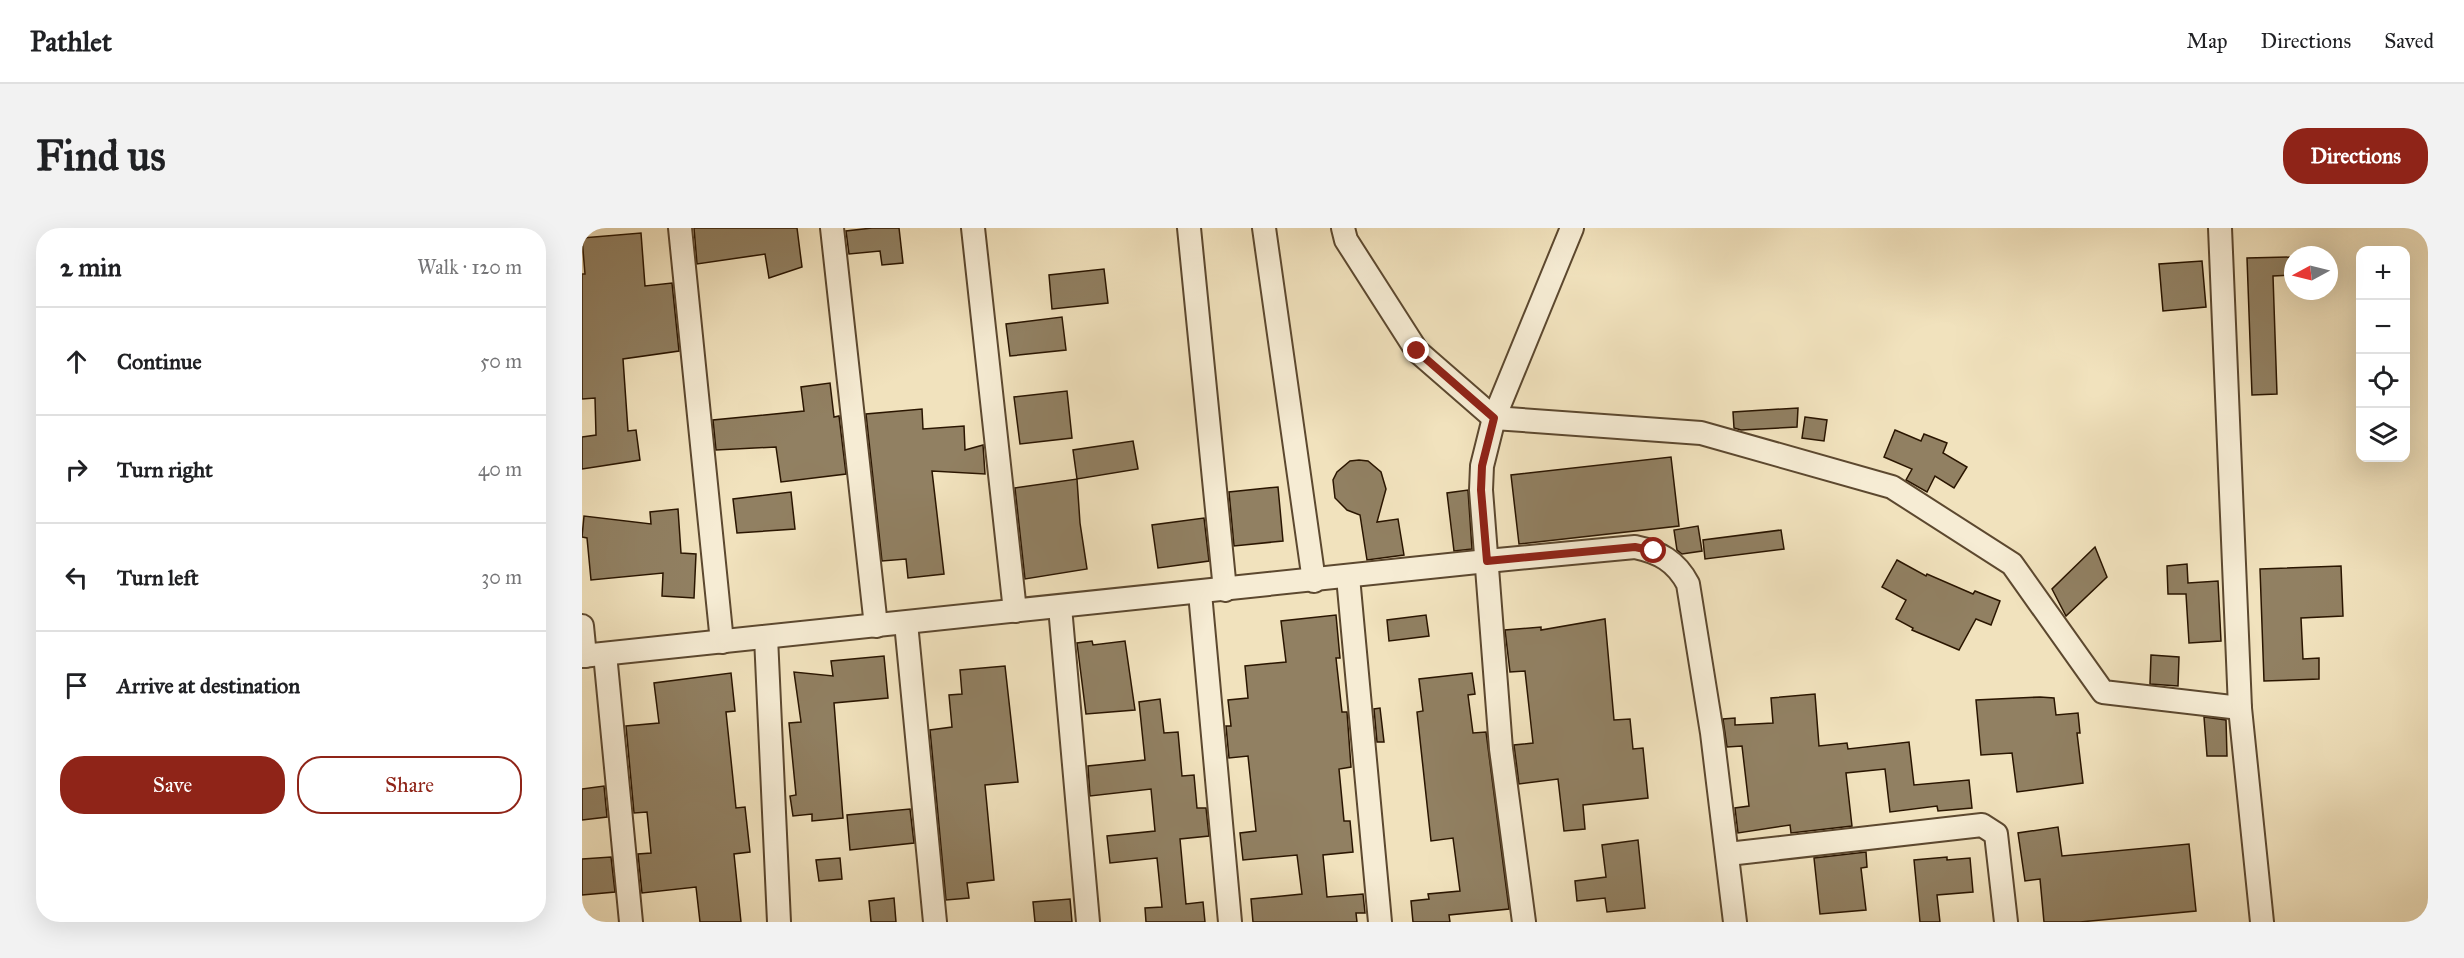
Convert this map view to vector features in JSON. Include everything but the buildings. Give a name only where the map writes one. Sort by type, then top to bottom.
[{"type":"street","points":[[680,228],[722,642]]},
{"type":"street","points":[[832,228],[876,626]]},
{"type":"street","points":[[973,228],[1015,611]]},
{"type":"street","points":[[1189,228],[1225,590]]},
{"type":"street","points":[[1264,228],[1314,581]]},
{"type":"street","points":[[1343,228],[1346,240],[1417,351],[1494,418],[1701,433],[1892,487],[2012,564],[2103,692],[2240,708]]},
{"type":"street","points":[[1524,922],[1501,749],[1481,490],[1482,466],[1494,418],[1572,228]]},
{"type":"street","points":[[2220,228],[2240,708],[2262,922]]},
{"type":"street","points":[[590,655],[1314,581],[1487,561],[1635,547],[1654,551],[1681,571],[1688,584],[1736,922]]},
{"type":"street","points":[[1348,577],[1380,922]]},
{"type":"street","points":[[1200,592],[1230,922]]},
{"type":"street","points":[[1060,607],[1088,922]]},
{"type":"street","points":[[906,622],[935,922]]},
{"type":"street","points":[[582,626],[590,655],[631,922]]},
{"type":"street","points":[[766,637],[779,922]]},
{"type":"street","points":[[1728,854],[1982,825],[1996,834],[2006,922]]},
{"type":"route","points":[[1417,351],[1494,418],[1482,466],[1481,490],[1487,561],[1635,547],[1654,551]]}]
